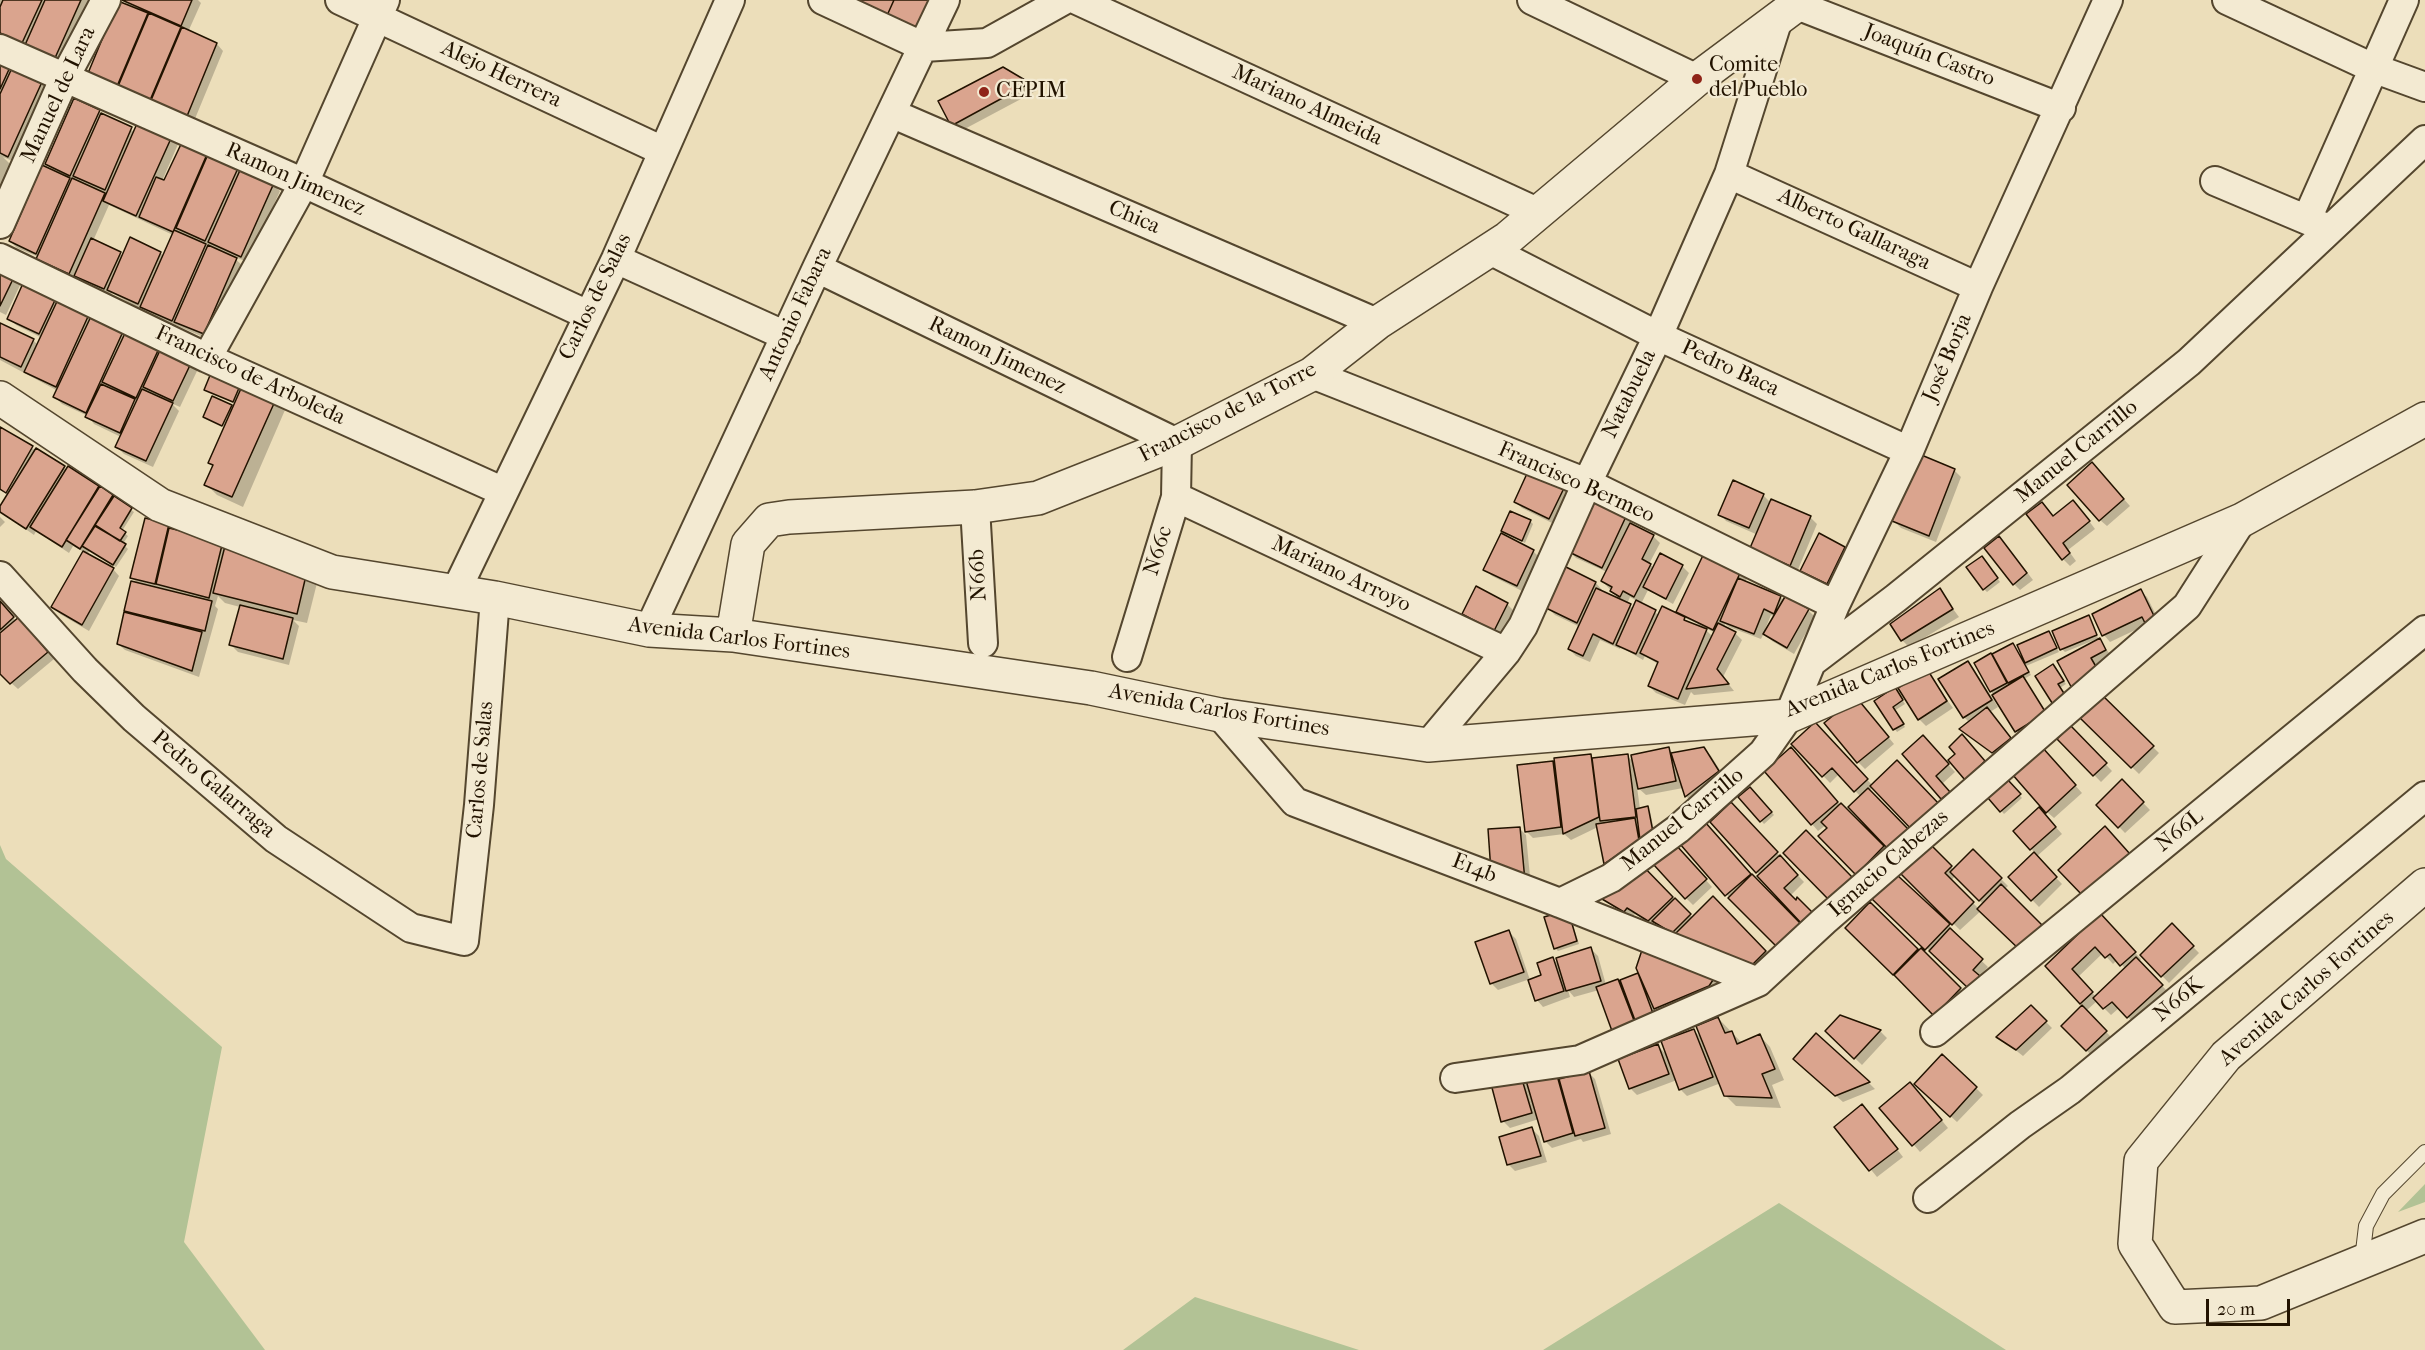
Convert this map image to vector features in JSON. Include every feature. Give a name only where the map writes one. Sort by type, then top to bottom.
[{"type":"street","name":"Manuel de Lara","points":[[0,224],[65,77],[105,0]]},
{"type":"street","name":"Alejo Herrera","points":[[339,0],[381,9],[663,151]]},
{"type":"street","name":"Carlos de Salas","points":[[456,591],[502,491],[616,259],[730,0]]},
{"type":"street","points":[[823,0],[924,47],[987,44],[1064,0]]},
{"type":"street","name":"Antonio Fabara","points":[[650,630],[817,268],[945,0]]},
{"type":"street","name":"Mariano Almeida","points":[[1077,0],[1537,212]]},
{"type":"street","points":[[1532,0],[1697,79]]},
{"type":"street","name":"José Borja","points":[[1789,716],[1834,605],[1909,451],[1978,287],[2108,0]]},
{"type":"street","points":[[2227,0],[2373,68],[2425,87]]},
{"type":"street","name":"Manuel Carrillo","points":[[1813,661],[1896,598],[2189,362],[2319,225],[2373,68],[2404,0]]},
{"type":"street","name":"Francisco de la Torre","points":[[733,636],[748,544],[769,520],[975,507],[1038,498],[1177,443],[1312,374],[1377,323],[1508,238],[1697,79],[1793,7]]},
{"type":"street","name":"Joaquín Castro","points":[[1793,7],[2061,108]]},
{"type":"street","name":"Natabuela","points":[[1428,745],[1506,652],[1523,626],[1587,483],[1658,336],[1729,174],[1793,7]]},
{"type":"street","points":[[207,358],[304,183],[381,9]]},
{"type":"street","name":"Ramon Jimenez","points":[[0,49],[304,183],[588,315]]},
{"type":"street","name":"Chica","points":[[891,113],[1377,323]]},
{"type":"street","points":[[2215,181],[2319,225],[2425,140]]},
{"type":"street","name":"Alberto Gallaraga","points":[[1729,174],[1978,287]]},
{"type":"street","name":"Pedro Baca","points":[[1490,250],[1658,336],[1909,451]]},
{"type":"street","name":"Francisco de Arboleda","points":[[0,258],[207,358],[502,491]]},
{"type":"street","points":[[616,259],[786,336]]},
{"type":"street","name":"Ramon Jimenez","points":[[817,268],[1177,443]]},
{"type":"street","name":"Francisco Bermeo","points":[[1312,374],[1587,483],[1834,605]]},
{"type":"street","name":"Avenida Carlos Fortines","points":[[0,398],[160,505],[332,572],[495,598],[650,630],[733,636],[1091,688],[1220,715],[1428,745],[1789,716],[2242,520],[2425,419]]},
{"type":"street","name":"N66c","points":[[1127,657],[1176,497],[1177,443]]},
{"type":"street","name":"Mariano Arroyo","points":[[1176,497],[1506,652]]},
{"type":"street","name":"N66b","points":[[975,507],[983,643]]},
{"type":"street","name":"Ignacio Cabezas","points":[[1455,1078],[1580,1060],[1758,982],[1824,921],[2187,606],[2242,520]]},
{"type":"street","name":"Pedro Galarraga","points":[[0,576],[85,670],[134,718],[276,839],[411,928],[464,941]]},
{"type":"street","name":"Carlos de Salas","points":[[464,941],[479,806],[495,598]]},
{"type":"street","name":"N66L","points":[[1935,1032],[2425,630]]},
{"type":"street","name":"E14b","points":[[1220,715],[1295,802],[1560,903],[1758,982]]},
{"type":"street","name":"Manuel Carrillo","points":[[1560,903],[1611,879],[1678,829],[1763,753],[1789,716]]},
{"type":"street","name":"N66K","points":[[1928,1198],[2020,1125],[2070,1090],[2425,796]]},
{"type":"street","name":"Avenida Carlos Fortines","points":[[2425,885],[2226,1056],[2141,1161],[2135,1244],[2175,1307],[2261,1303],[2425,1236]]},
{"type":"lane","points":[[2361,1262],[2366,1226],[2383,1194],[2425,1152]]},
{"type":"green space","points":[[0,845],[6,859],[222,1047],[184,1242],[265,1350],[0,1350]]},
{"type":"green space","points":[[2425,1184],[2425,1202],[2398,1212]]},
{"type":"green space","points":[[1779,1203],[2006,1350],[1543,1350]]},
{"type":"green space","points":[[1195,1297],[1359,1350],[1123,1350]]},
{"type":"building","points":[[3,0],[42,0],[22,43],[0,33],[0,7]]},
{"type":"building","points":[[45,0],[81,0],[55,58],[25,45]]},
{"type":"building","points":[[122,0],[192,0],[181,26]]},
{"type":"building","points":[[843,0],[894,0],[885,20]]},
{"type":"building","points":[[894,0],[931,0],[916,33],[885,20]]},
{"type":"building","points":[[118,1],[148,13],[115,91],[86,78]]},
{"type":"building","points":[[149,13],[181,27],[148,105],[116,91]]},
{"type":"building","points":[[182,27],[217,43],[185,121],[149,105]]},
{"type":"building","points":[[0,61],[11,65],[0,89]]},
{"type":"building","name":"CEPIM","points":[[1003,67],[1030,83],[951,126],[938,101]]},
{"type":"building","points":[[12,68],[42,82],[8,157],[0,153],[0,94]]},
{"type":"building","points":[[74,98],[100,110],[70,176],[45,164]]},
{"type":"building","points":[[101,113],[132,127],[105,190],[73,176]]},
{"type":"building","points":[[139,119],[173,134],[136,216],[103,201]]},
{"type":"building","points":[[183,140],[208,152],[173,232],[139,217],[156,177],[164,180]]},
{"type":"building","points":[[209,152],[239,166],[205,241],[176,228]]},
{"type":"building","points":[[42,165],[70,178],[36,254],[9,241]]},
{"type":"building","points":[[241,168],[274,183],[241,257],[208,242]]},
{"type":"building","points":[[72,178],[105,193],[69,274],[36,259]]},
{"type":"building","points":[[174,230],[206,244],[172,321],[140,307]]},
{"type":"building","points":[[130,237],[161,252],[138,304],[107,290]]},
{"type":"building","points":[[91,238],[121,252],[104,289],[74,276]]},
{"type":"building","points":[[208,245],[237,258],[204,334],[174,322]]},
{"type":"building","points":[[0,266],[16,273],[0,306]]},
{"type":"building","points":[[24,281],[57,296],[39,334],[7,319]]},
{"type":"building","points":[[60,295],[91,310],[56,387],[24,372]]},
{"type":"building","points":[[94,310],[126,325],[86,413],[53,397]]},
{"type":"building","points":[[0,323],[34,339],[21,367],[0,357]]},
{"type":"building","points":[[127,329],[161,344],[136,398],[102,382]]},
{"type":"building","points":[[162,346],[192,361],[173,401],[143,387]]},
{"type":"building","points":[[213,368],[242,381],[233,402],[204,390]]},
{"type":"building","points":[[101,384],[135,399],[120,433],[85,417]]},
{"type":"building","points":[[243,384],[276,399],[232,497],[204,485],[213,465],[208,463]]},
{"type":"building","points":[[142,389],[173,403],[146,461],[115,447]]},
{"type":"building","points":[[212,396],[232,405],[222,426],[203,417]]},
{"type":"building","points":[[0,427],[33,446],[6,493],[0,489]]},
{"type":"building","points":[[36,448],[65,466],[26,529],[0,512],[0,506]]},
{"type":"building","points":[[1919,454],[1955,469],[1929,536],[1892,521]]},
{"type":"building","points":[[2092,462],[2124,499],[2099,521],[2067,485]]},
{"type":"building","points":[[68,466],[99,486],[62,547],[30,527]]},
{"type":"building","points":[[1530,467],[1566,484],[1549,519],[1514,502]]},
{"type":"building","points":[[1733,480],[1764,494],[1749,528],[1718,515]]},
{"type":"building","points":[[100,486],[113,495],[80,549],[66,540]]},
{"type":"building","points":[[1595,492],[1630,508],[1602,568],[1567,551]]},
{"type":"building","points":[[114,496],[132,508],[120,528],[126,532],[120,541],[95,525]]},
{"type":"building","points":[[1771,499],[1811,516],[1790,566],[1750,548]]},
{"type":"building","points":[[2073,500],[2090,521],[2063,543],[2070,553],[2062,560],[2026,514],[2042,502],[2053,516]]},
{"type":"building","points":[[1510,511],[1531,520],[1522,541],[1501,531]]},
{"type":"building","points":[[145,518],[169,524],[155,584],[130,578]]},
{"type":"building","points":[[1630,523],[1654,535],[1642,559],[1651,564],[1634,597],[1623,591],[1620,597],[1610,591],[1612,587],[1601,581]]},
{"type":"building","points":[[95,526],[126,544],[113,565],[82,546]]},
{"type":"building","points":[[169,528],[223,541],[209,598],[156,584]]},
{"type":"building","points":[[1501,533],[1534,550],[1517,586],[1483,570]]},
{"type":"building","points":[[1819,533],[1845,547],[1827,584],[1800,571]]},
{"type":"building","points":[[1999,536],[2027,573],[2013,585],[1984,548]]},
{"type":"building","points":[[225,546],[308,567],[297,614],[213,593]]},
{"type":"building","points":[[1706,549],[1743,567],[1713,630],[1676,612]]},
{"type":"building","points":[[83,551],[114,568],[82,625],[51,607]]},
{"type":"building","points":[[1660,553],[1683,565],[1666,599],[1643,587]]},
{"type":"building","points":[[1982,556],[1998,578],[1983,590],[1966,567]]},
{"type":"building","points":[[1560,564],[1596,582],[1577,623],[1546,608],[1556,587],[1550,584]]},
{"type":"building","points":[[1738,578],[1781,596],[1774,614],[1764,609],[1754,634],[1720,621]]},
{"type":"building","points":[[131,581],[212,601],[205,631],[124,611]]},
{"type":"building","points":[[1476,586],[1508,603],[1494,631],[1462,614]]},
{"type":"building","points":[[1596,588],[1631,604],[1613,644],[1593,634],[1583,656],[1568,649]]},
{"type":"building","points":[[1940,588],[1953,609],[1901,641],[1890,624]]},
{"type":"building","points":[[2141,589],[2155,618],[2145,623],[2142,617],[2102,636],[2092,614]]},
{"type":"building","points":[[1786,595],[1809,609],[1787,648],[1763,634]]},
{"type":"building","points":[[1636,600],[1656,610],[1636,654],[1616,645]]},
{"type":"building","points":[[0,601],[14,617],[0,630]]},
{"type":"building","points":[[240,605],[293,618],[283,659],[229,645]]},
{"type":"building","points":[[1662,606],[1685,617],[1684,620],[1707,629],[1678,699],[1648,686],[1658,662],[1640,653]]},
{"type":"building","points":[[124,612],[202,632],[192,671],[117,644]]},
{"type":"building","points":[[2089,615],[2097,635],[2060,650],[2052,631]]},
{"type":"building","points":[[19,617],[48,652],[10,684],[0,674],[0,633]]},
{"type":"building","points":[[1718,623],[1736,632],[1717,669],[1729,684],[1686,689]]},
{"type":"building","points":[[2049,631],[2057,648],[2025,663],[2017,645]]},
{"type":"building","points":[[2100,638],[2106,650],[2091,658],[2102,677],[2074,692],[2057,661]]},
{"type":"building","points":[[2013,643],[2029,672],[2008,683],[1992,654]]},
{"type":"building","points":[[1991,653],[2007,683],[1990,692],[1974,663]]},
{"type":"building","points":[[1968,661],[1992,700],[1963,718],[1938,679]]},
{"type":"building","points":[[2053,664],[2064,681],[2058,684],[2067,698],[2054,706],[2035,676]]},
{"type":"building","points":[[1927,669],[1947,701],[1918,720],[1898,688]]},
{"type":"building","points":[[2023,676],[2046,713],[2015,732],[1992,695]]},
{"type":"building","points":[[1895,687],[1903,700],[1893,707],[1904,724],[1893,730],[1874,701]]},
{"type":"building","points":[[2100,693],[2154,746],[2131,768],[2078,716]]},
{"type":"building","points":[[1856,697],[1889,737],[1857,763],[1824,723]]},
{"type":"building","points":[[1987,707],[2011,738],[1992,753],[1959,729]]},
{"type":"building","points":[[1815,722],[1868,779],[1854,792],[1832,768],[1822,777],[1791,744]]},
{"type":"building","points":[[2070,725],[2107,763],[2093,776],[2057,739]]},
{"type":"building","points":[[1962,734],[1985,761],[1965,780],[1948,760],[1955,754],[1949,747]]},
{"type":"building","points":[[1923,735],[1949,764],[1936,776],[1950,792],[1941,799],[1902,754]]},
{"type":"building","points":[[1669,747],[1676,781],[1638,789],[1631,755]]},
{"type":"building","points":[[1704,747],[1719,771],[1685,797],[1671,753]]},
{"type":"building","points":[[1791,747],[1838,802],[1811,825],[1764,771]]},
{"type":"building","points":[[2042,747],[2076,785],[2046,813],[2012,774]]},
{"type":"building","points":[[1591,754],[1599,817],[1563,834],[1554,758]]},
{"type":"building","points":[[1628,754],[1636,817],[1600,821],[1592,758]]},
{"type":"building","points":[[1897,760],[1940,805],[1913,831],[1870,786]]},
{"type":"building","points":[[1553,761],[1561,827],[1525,832],[1517,765]]},
{"type":"building","points":[[2122,779],[2144,802],[2118,828],[2096,805]]},
{"type":"building","points":[[2008,780],[2021,794],[2000,812],[1988,798]]},
{"type":"building","points":[[1750,787],[1772,812],[1760,822],[1738,797]]},
{"type":"building","points":[[1868,788],[1908,829],[1888,849],[1848,807]]},
{"type":"building","points":[[1731,802],[1778,852],[1756,873],[1710,822]]},
{"type":"building","points":[[1841,803],[1884,846],[1856,875],[1818,836],[1827,828],[1821,822]]},
{"type":"building","points":[[1648,806],[1653,832],[1640,840],[1636,809]]},
{"type":"building","points":[[2039,807],[2056,827],[2030,850],[2013,831]]},
{"type":"building","points":[[1635,818],[1639,840],[1604,864],[1596,824]]},
{"type":"building","points":[[1705,822],[1751,874],[1725,896],[1680,844]]},
{"type":"building","points":[[2105,826],[2130,854],[2084,897],[2058,870]]},
{"type":"building","points":[[1520,827],[1525,881],[1491,872],[1488,829]]},
{"type":"building","points":[[1806,830],[1852,877],[1829,900],[1783,853]]},
{"type":"building","points":[[1926,840],[1952,866],[1945,873],[1974,902],[1952,925],[1897,870]]},
{"type":"building","points":[[1676,845],[1707,879],[1685,899],[1654,865]]},
{"type":"building","points":[[1973,849],[2002,878],[1979,901],[1950,872]]},
{"type":"building","points":[[2034,852],[2057,877],[2031,901],[2008,877]]},
{"type":"building","points":[[1780,855],[1798,875],[1784,888],[1813,913],[1802,924],[1757,876]]},
{"type":"building","points":[[1639,862],[1673,897],[1648,921],[1627,908],[1624,912],[1602,899]]},
{"type":"building","points":[[1752,874],[1800,923],[1776,946],[1728,898]]},
{"type":"building","points":[[1896,874],[1950,924],[1925,950],[1872,899]]},
{"type":"building","points":[[2001,884],[2044,927],[2021,951],[1977,909]]},
{"type":"building","points":[[1713,896],[1766,951],[1752,965],[1671,938]]},
{"type":"building","points":[[1675,898],[1691,914],[1672,933],[1652,921]]},
{"type":"building","points":[[1870,902],[1918,949],[1893,975],[1845,928]]},
{"type":"building","points":[[1568,910],[1577,941],[1554,949],[1544,917]]},
{"type":"building","points":[[2100,913],[2136,952],[2120,966],[2110,954],[2105,958],[2095,947],[2072,969],[2093,992],[2080,1004],[2045,966]]},
{"type":"building","points":[[2172,923],[2194,946],[2161,977],[2140,955]]},
{"type":"building","points":[[1950,928],[1983,959],[1973,970],[1980,976],[1968,988],[1929,951]]},
{"type":"building","points":[[1509,930],[1524,972],[1490,984],[1475,942]]},
{"type":"building","points":[[1591,947],[1601,981],[1566,991],[1556,958]]},
{"type":"building","points":[[1921,948],[1961,988],[1934,1016],[1894,975]]},
{"type":"building","points":[[1642,950],[1717,974],[1709,986],[1654,1009],[1636,968]]},
{"type":"building","points":[[1553,957],[1564,991],[1535,1001],[1528,980],[1541,975],[1537,963]]},
{"type":"building","points":[[2136,957],[2163,985],[2127,1018],[2112,1002],[2103,1009],[2093,998]]},
{"type":"building","points":[[1638,973],[1654,1016],[1636,1023],[1620,980]]},
{"type":"building","points":[[1618,979],[1635,1023],[1612,1031],[1596,987]]},
{"type":"building","points":[[2031,1005],[2047,1021],[2016,1050],[1996,1037]]},
{"type":"building","points":[[2082,1005],[2107,1031],[2086,1051],[2061,1026]]},
{"type":"building","points":[[1840,1015],[1881,1030],[1854,1059],[1825,1031]]},
{"type":"building","points":[[1718,1017],[1725,1033],[1732,1031],[1737,1044],[1760,1034],[1775,1069],[1762,1074],[1772,1098],[1724,1096],[1696,1026]]},
{"type":"building","points":[[1694,1029],[1713,1077],[1679,1090],[1661,1041]]},
{"type":"building","points":[[1816,1033],[1870,1082],[1835,1096],[1793,1059]]},
{"type":"building","points":[[1658,1044],[1669,1074],[1629,1089],[1618,1059]]},
{"type":"building","points":[[1942,1054],[1977,1087],[1950,1117],[1914,1084]]},
{"type":"building","points":[[1555,1068],[1573,1133],[1544,1142],[1525,1077]]},
{"type":"building","points":[[1589,1071],[1605,1128],[1575,1136],[1559,1079]]},
{"type":"building","points":[[1521,1076],[1532,1113],[1501,1122],[1491,1084]]},
{"type":"building","points":[[1910,1082],[1942,1120],[1912,1146],[1879,1108]]},
{"type":"building","points":[[1862,1104],[1898,1149],[1869,1171],[1834,1127]]},
{"type":"building","points":[[1532,1127],[1541,1156],[1507,1165],[1499,1137]]},
{"type":"place","name":"Comite del Pueblo","points":[[1697,79]]},
{"type":"place","name":"CEPIM","points":[[984,92]]}]
